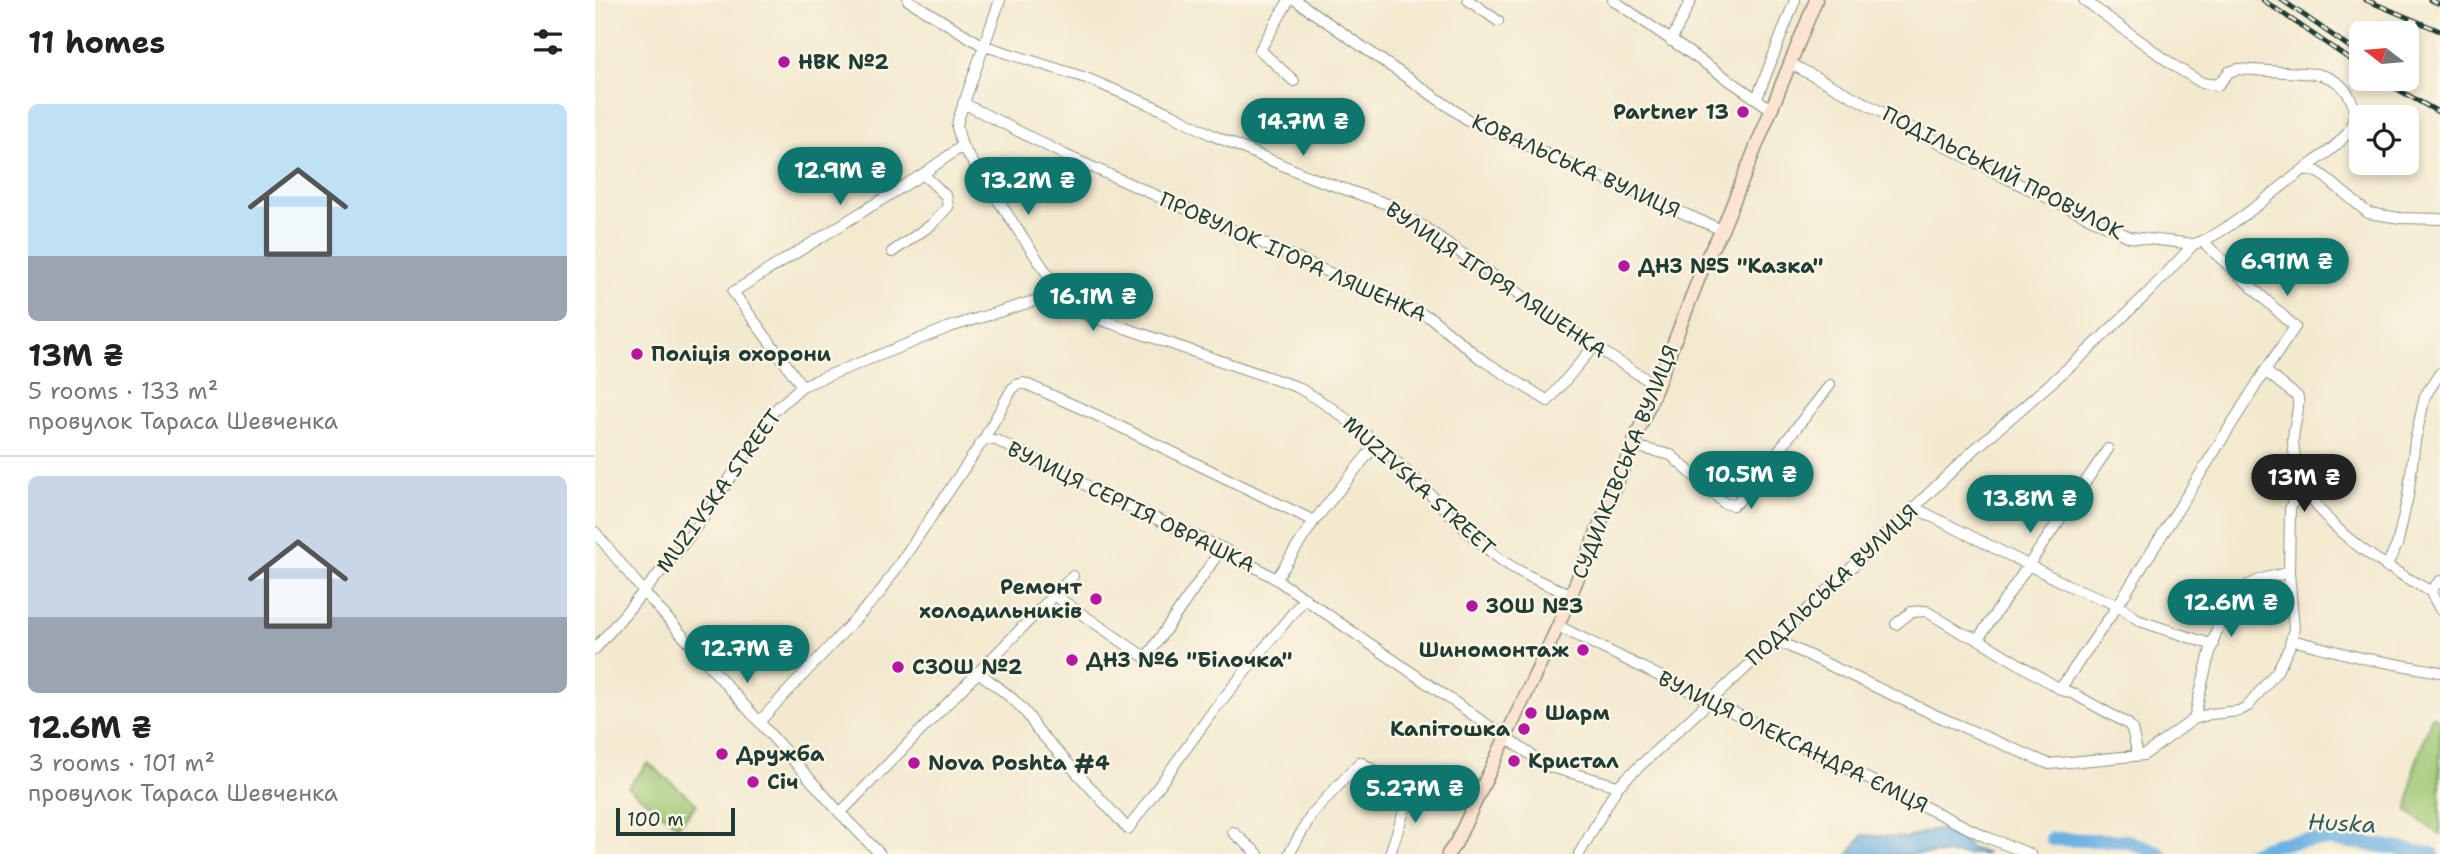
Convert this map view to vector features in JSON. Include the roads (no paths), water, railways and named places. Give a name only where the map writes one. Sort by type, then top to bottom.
[{"type":"main road","name":"СУДИЛКІВСЬКА ВУЛИЦЯ","points":[[1448,854],[1456,843],[1558,626],[1633,446],[1707,257],[1722,230],[1816,0]]},
{"type":"street","name":"ВУЛИЦЯ ІГОРЯ ЛЯШЕНКА","points":[[908,0],[982,45],[1086,78],[1310,177],[1387,204],[1657,386]]},
{"type":"street","points":[[1000,0],[982,45],[957,127],[962,146],[1054,285],[1053,300]]},
{"type":"street","points":[[1289,0],[1260,50],[1294,81]]},
{"type":"street","name":"КОВАЛЬСЬКА ВУЛИЦЯ","points":[[1295,0],[1468,120],[1722,230]]},
{"type":"street","points":[[1468,0],[1498,21]]},
{"type":"street","points":[[1613,0],[1771,109]]},
{"type":"street","points":[[1671,41],[1691,0]]},
{"type":"street","points":[[1757,98],[1795,0]]},
{"type":"street","points":[[2060,689],[2118,605],[2265,370],[2295,327],[2198,242],[2234,221],[2333,147],[2351,130],[2355,110],[2341,85],[2326,76],[2316,74],[2238,69],[2229,72],[2218,85],[2202,83],[2084,0]]},
{"type":"street","name":"ПОДІЛЬСЬКИЙ ПРОВУЛОК","points":[[1791,64],[2000,175],[2130,237],[2198,242]]},
{"type":"street","name":"ПРОВУЛОК ІГОРА ЛЯШЕНКА","points":[[963,103],[1065,155],[1431,318],[1481,359],[1548,401],[1594,346]]},
{"type":"street","points":[[801,386],[733,292],[923,174],[962,146]]},
{"type":"street","points":[[2304,169],[2318,172],[2368,213],[2400,218],[2440,219]]},
{"type":"street","points":[[892,252],[932,225],[948,206],[949,200],[946,196],[923,174]]},
{"type":"street","name":"ПОДІЛЬСЬКА ВУЛИЦЯ","points":[[1579,854],[1618,786],[1776,640],[1975,449],[2101,338],[2198,242]]},
{"type":"street","name":"MUZIVSKA STREET","points":[[595,649],[712,506],[774,411],[801,386],[950,327],[1037,300],[1053,300],[1084,314],[1196,354],[1282,380],[1326,404],[1377,443],[1470,534],[1505,563],[1571,594]]},
{"type":"street","points":[[2265,370],[2298,397],[2293,440],[2305,488],[2326,519],[2386,567],[2430,591],[2440,609]]},
{"type":"street","points":[[2386,567],[2397,545],[2425,397],[2440,373]]},
{"type":"street","points":[[984,439],[1012,389],[1017,384],[1024,383],[1314,521]]},
{"type":"street","points":[[1633,446],[1671,456],[1724,503],[1733,505],[1830,385]]},
{"type":"street","name":"ВУЛИЦЯ СЕРГІЯ ОВРАШКА","points":[[759,722],[879,594],[984,439],[996,440],[1132,508],[1222,548],[1305,598],[1547,766],[1618,786]]},
{"type":"street","points":[[1276,579],[1314,521],[1377,443]]},
{"type":"street","points":[[1978,639],[2108,449]]},
{"type":"street","points":[[1776,640],[1935,715],[2049,764],[2144,755],[2194,719],[2210,714],[2239,711],[2248,706],[2277,671],[2292,639],[2294,620],[2289,573],[2290,509],[2293,501],[2305,488]]},
{"type":"street","points":[[1915,508],[2028,566],[2118,605],[2140,621],[2213,645]]},
{"type":"street","points":[[595,532],[644,592],[759,722],[880,854]]},
{"type":"street","points":[[1053,595],[1146,658],[1222,548]]},
{"type":"street","points":[[2194,719],[2213,645],[2224,613],[2235,595],[2266,577],[2289,573]]},
{"type":"street","points":[[840,813],[1073,576]]},
{"type":"street","points":[[2430,591],[2440,581]]},
{"type":"street","points":[[978,672],[1016,700],[1036,728],[1128,829],[1213,711],[1305,598]]},
{"type":"street","points":[[1896,624],[1911,612],[1922,610],[1962,634],[1978,639],[2060,689],[2128,724],[2132,729],[2138,756]]},
{"type":"street","name":"ВУЛИЦЯ ОЛЕКСАНДРА ЄМЦЯ","points":[[1558,626],[1986,836],[2030,854]]},
{"type":"street","points":[[2292,639],[2362,658],[2440,672]]},
{"type":"street","points":[[1289,854],[1312,814],[1360,762],[1406,790],[1405,808],[1390,854]]},
{"type":"street","points":[[1234,832],[1258,854]]},
{"type":"water","points":[[1936,829],[1956,835],[1970,848],[1987,854],[1849,854],[1863,835],[1907,838]]},
{"type":"waterway","name":"Huska","points":[[2052,839],[2127,841],[2160,854]]},
{"type":"waterway","name":"Huska","points":[[2251,854],[2294,841],[2317,840],[2365,843],[2433,854]]},
{"type":"railway","points":[[2263,0],[2349,59]]},
{"type":"railway","points":[[2282,0],[2349,47]]},
{"type":"railway","points":[[2366,0],[2440,31]]},
{"type":"railway","points":[[2430,0],[2440,4]]},
{"type":"railway","points":[[2401,91],[2440,113]]},
{"type":"place","name":"НВК №2","points":[[784,62]]},
{"type":"place","name":"Partner 13","points":[[1743,112]]},
{"type":"place","name":"ДНЗ №5 \"Казка\"","points":[[1624,266]]},
{"type":"place","name":"Поліція охорони","points":[[637,354]]},
{"type":"place","name":"Ремонт холодильників","points":[[1096,599]]},
{"type":"place","name":"ЗОШ №3","points":[[1472,606]]},
{"type":"place","name":"Шиномонтаж","points":[[1583,650]]},
{"type":"place","name":"ДНЗ №6 \"Білочка\"","points":[[1072,660]]},
{"type":"place","name":"СЗОШ №2","points":[[898,667]]},
{"type":"place","name":"Шарм","points":[[1531,713]]},
{"type":"place","name":"Капітошка","points":[[1524,729]]},
{"type":"place","name":"Дружба","points":[[722,754]]},
{"type":"place","name":"Кристал","points":[[1514,761]]},
{"type":"place","name":"Nova Poshta #4","points":[[914,763]]},
{"type":"place","name":"Січ","points":[[753,782]]}]
